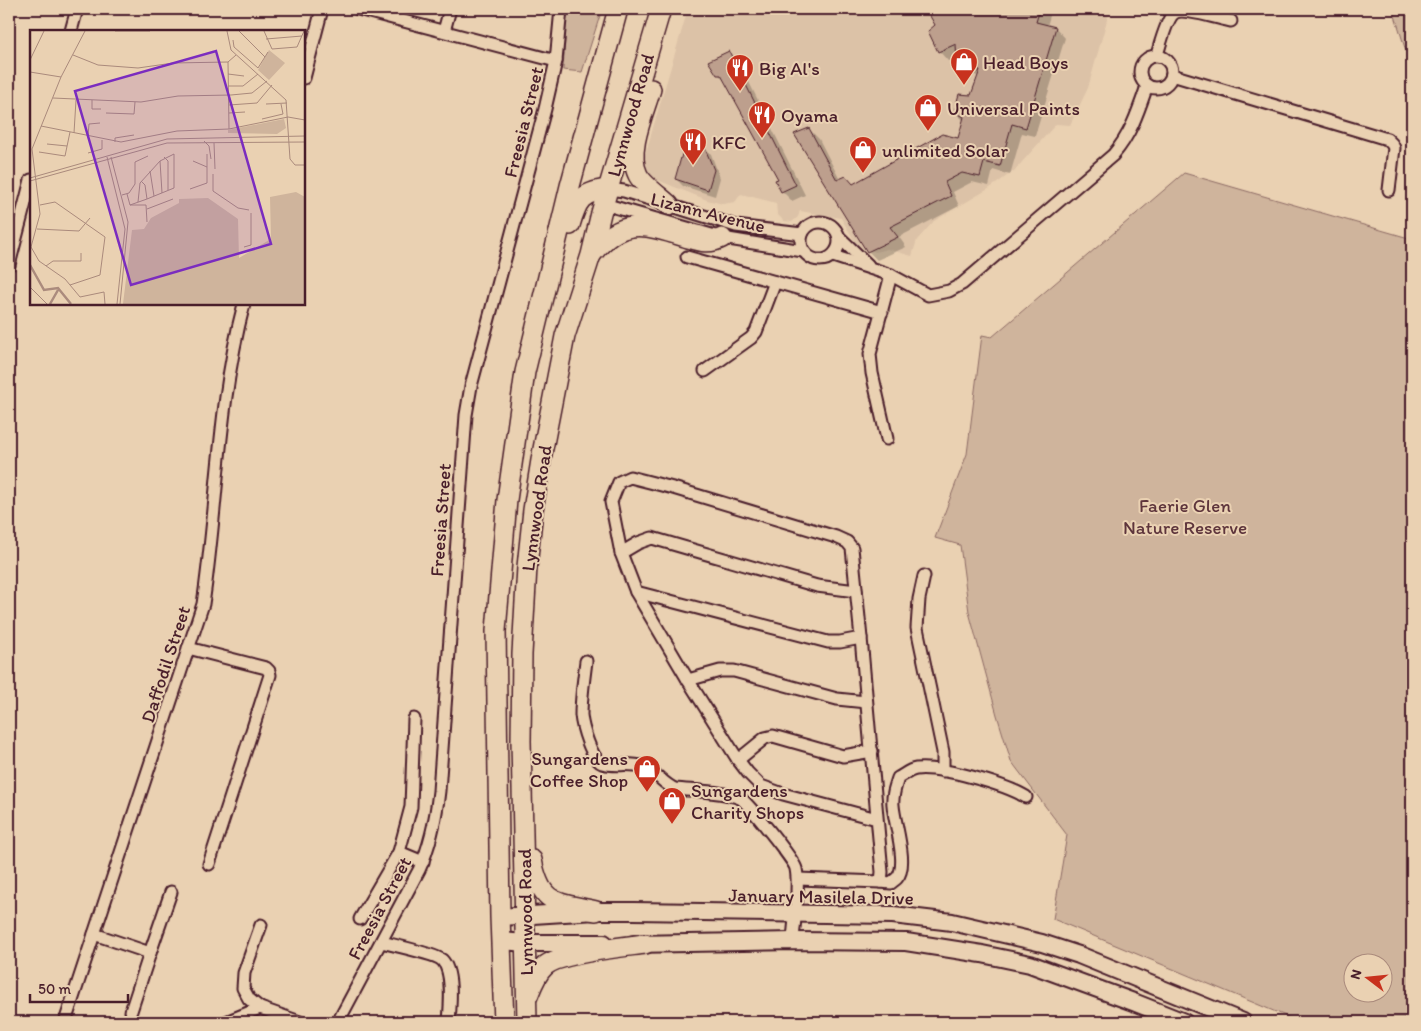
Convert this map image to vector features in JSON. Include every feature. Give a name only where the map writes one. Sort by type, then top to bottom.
[{"type":"main road","name":"Lynnwood Road","points":[[504,1022],[500,916],[496,631],[507,500],[525,372],[570,186],[618,9]]},
{"type":"main road","name":"Lynnwood Road","points":[[527,1022],[521,741],[522,654],[527,567],[533,510],[565,336],[591,255],[606,196],[662,9]]},
{"type":"main road","points":[[662,9],[659,56],[634,147],[633,163],[641,180],[669,205]]},
{"type":"main road","points":[[581,149],[575,181],[578,189],[585,196],[606,196]]},
{"type":"main road","points":[[514,453],[569,229],[576,206],[585,196]]},
{"type":"main road","points":[[591,255],[610,235],[620,229],[635,227],[664,231],[703,242],[714,243],[722,238]]},
{"type":"main road","points":[[523,802],[536,882],[542,891],[556,902],[596,911]]},
{"type":"main road","name":"January Masilela Drive","points":[[500,916],[596,911],[893,914],[952,922],[1042,943],[1079,955],[1243,1022]]},
{"type":"main road","points":[[501,941],[645,944],[906,942],[1030,964],[1184,1022]]},
{"type":"main road","points":[[526,1000],[535,979],[545,965],[561,958],[645,944]]},
{"type":"street","points":[[71,30],[77,9]]},
{"type":"street","points":[[305,74],[322,9]]},
{"type":"street","points":[[358,9],[391,13],[444,31],[556,61]]},
{"type":"street","points":[[444,31],[450,9]]},
{"type":"street","name":"Freesia Street","points":[[338,1022],[423,862],[435,821],[439,790],[466,414],[471,386],[538,137],[556,61],[561,9]]},
{"type":"street","points":[[1157,55],[1168,22],[1173,14],[1179,11],[1193,12],[1231,22]]},
{"type":"street","points":[[1157,55],[1170,64],[1172,75],[1170,80],[1157,89],[1147,86],[1140,78],[1140,67],[1146,58],[1157,55]]},
{"type":"street","points":[[1172,75],[1387,139],[1394,148],[1389,190]]},
{"type":"street","points":[[833,256],[891,274],[928,295],[949,291],[962,284],[1113,155],[1125,141],[1130,131],[1147,86]]},
{"type":"street","points":[[9,265],[30,184]]},
{"type":"street","name":"Lizann Avenue","points":[[606,196],[624,191],[736,226],[802,234]]},
{"type":"street","name":"Lizann Avenue","points":[[606,196],[722,238],[804,251]]},
{"type":"street","points":[[839,236],[840,244],[833,256],[821,260],[814,259],[804,251],[801,239],[802,234],[810,224],[819,221],[830,224],[839,236],[869,266]]},
{"type":"street","points":[[687,256],[882,312]]},
{"type":"street","points":[[887,439],[870,354],[891,274]]},
{"type":"street","points":[[705,371],[751,338],[756,332],[775,282]]},
{"type":"street","name":"Daffodil Street","points":[[64,1022],[203,604],[227,381],[234,340],[244,305]]},
{"type":"street","points":[[877,819],[783,794],[761,786],[738,760],[636,592],[621,553],[611,502],[619,482],[630,477],[673,488],[836,537],[847,542],[852,548],[872,751],[882,882]]},
{"type":"street","points":[[621,553],[638,543],[652,538],[817,586],[856,591]]},
{"type":"street","points":[[924,576],[919,599],[917,628],[943,752],[943,771]]},
{"type":"street","points":[[636,592],[828,642],[861,638]]},
{"type":"street","points":[[188,648],[266,668],[270,675],[209,864]]},
{"type":"street","points":[[586,661],[581,716],[591,751],[596,760],[606,764],[634,764],[646,768],[669,787],[675,789],[737,798],[745,802],[788,854],[796,867],[798,879],[793,942]]},
{"type":"street","points":[[688,680],[720,671],[734,670],[844,700],[866,702]]},
{"type":"street","points":[[360,919],[398,852],[411,807],[414,719]]},
{"type":"street","points":[[738,760],[765,738],[773,736],[843,756],[872,751]]},
{"type":"street","points":[[798,879],[891,883],[898,878],[901,870],[900,844],[893,794],[898,778],[913,769],[943,771],[1015,790],[1026,797]]},
{"type":"street","points":[[398,852],[423,862]]},
{"type":"street","points":[[131,1011],[171,892]]},
{"type":"street","points":[[261,925],[244,973],[243,988],[249,999],[260,1008],[300,1022]]},
{"type":"street","points":[[94,934],[150,953]]},
{"type":"street","points":[[381,942],[435,957],[443,962],[450,980],[449,1022]]},
{"type":"street","points":[[226,1022],[260,1008]]},
{"type":"shaded area","points":[[688,9],[1110,9],[1088,88],[1070,125],[1056,124],[1014,171],[990,188],[934,221],[917,240],[912,256],[887,249],[876,252],[863,249],[857,245],[841,218],[800,211],[798,217],[792,222],[784,221],[777,214],[776,203],[741,194],[735,202],[723,204],[707,200],[650,177],[643,162]]},
{"type":"green space","points":[[567,9],[602,9],[582,72],[563,70]]},
{"type":"green space","points":[[1393,9],[1412,9],[1412,71]]},
{"type":"green space","name":"Faerie Glen Nature Reserve","points":[[1184,173],[1412,239],[1412,1022],[1300,1022],[1053,919],[1067,835],[1011,761],[969,612],[960,545],[935,538],[967,454],[982,335],[992,337]]},
{"type":"building","points":[[926,9],[1040,9],[1036,22],[1056,27],[1026,128],[1012,124],[1000,166],[984,162],[980,177],[962,173],[945,182],[951,196],[890,227],[898,237],[867,252],[794,134],[809,128],[837,180],[846,176],[853,184],[942,134],[958,138],[964,117],[954,112],[959,94],[971,95],[980,70],[957,65],[956,44],[938,52],[928,31],[935,25]]},
{"type":"building","points":[[729,51],[796,185],[781,192],[775,180],[778,179],[721,75],[717,75],[708,61]]},
{"type":"building","points":[[686,140],[704,146],[714,170],[708,190],[675,179]]},
{"type":"place","name":"Head Boys","points":[[964,86]]},
{"type":"place","name":"Big Al's","points":[[740,92]]},
{"type":"place","name":"Universal Paints","points":[[928,132]]},
{"type":"place","name":"Oyama","points":[[762,139]]},
{"type":"place","name":"KFC","points":[[693,166]]},
{"type":"place","name":"unlimited Solar","points":[[863,174]]},
{"type":"place","name":"Sungardens Coffee Shop","points":[[647,793]]},
{"type":"place","name":"Sungardens Charity Shops","points":[[672,825]]}]
